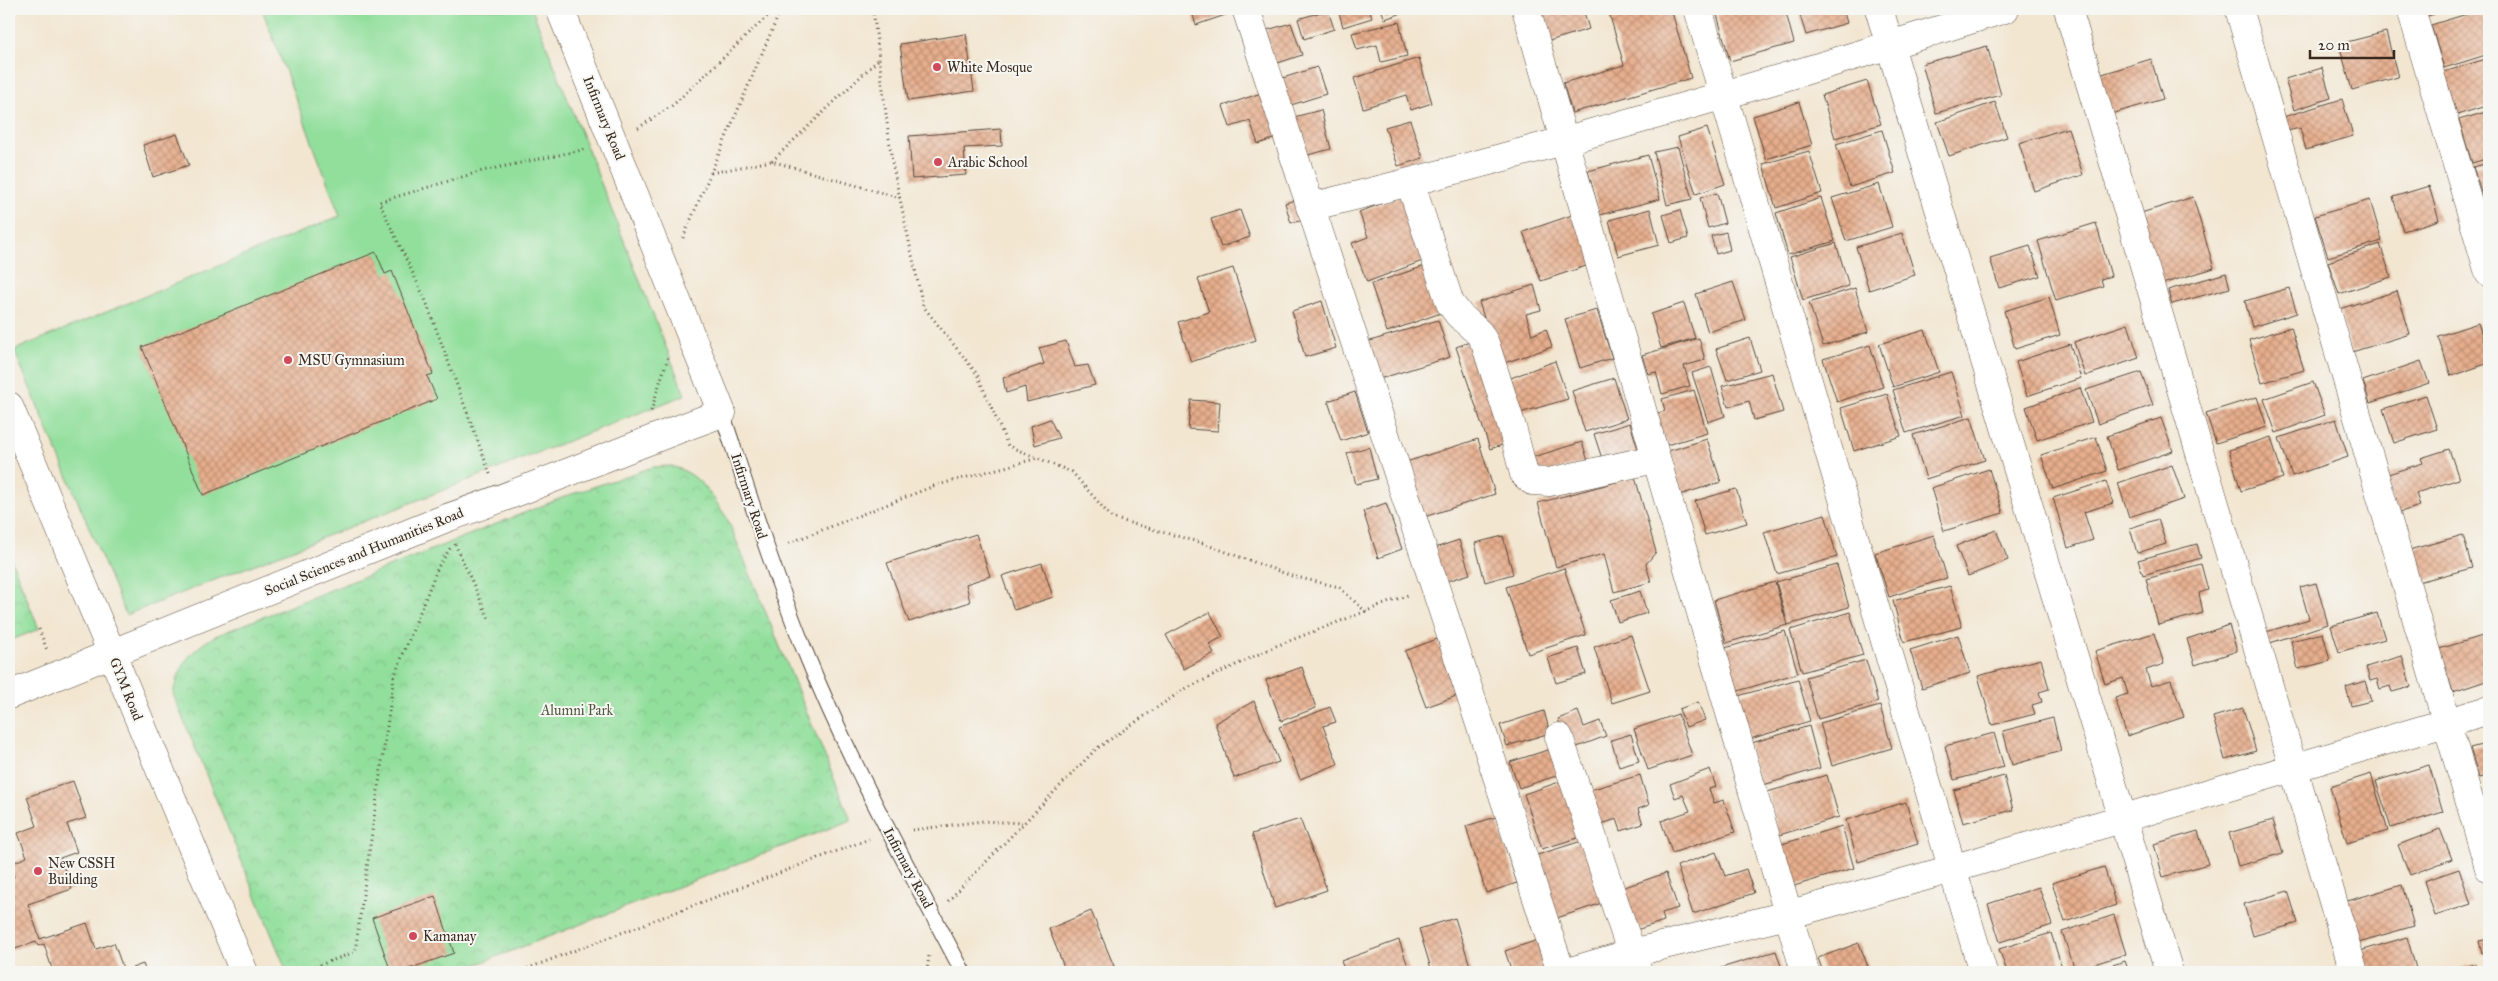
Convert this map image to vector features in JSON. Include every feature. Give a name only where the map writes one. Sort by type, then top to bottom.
[{"type":"street","name":"Infirmary Road","points":[[560,9],[722,413]]},
{"type":"street","points":[[1246,9],[1561,972]]},
{"type":"street","points":[[1526,9],[1805,972]]},
{"type":"street","points":[[1698,9],[1983,972]]},
{"type":"street","points":[[1879,9],[2169,972]]},
{"type":"street","points":[[1310,207],[1564,142],[1724,96],[2005,9]]},
{"type":"street","points":[[2068,9],[2295,768],[2354,972]]},
{"type":"street","points":[[2239,9],[2489,868]]},
{"type":"street","points":[[2411,9],[2489,273]]},
{"type":"street","points":[[1410,182],[1447,295],[1459,315],[1479,333],[1490,356],[1524,474],[1532,481],[1549,482],[1656,459]]},
{"type":"street","name":"GYM Road","points":[[9,406],[244,972]]},
{"type":"street","name":"Social Sciences and Humanities Road","points":[[9,695],[434,523],[499,500],[638,444],[722,413]]},
{"type":"street","points":[[1568,972],[1635,963],[1787,915],[1952,869],[2489,710]]},
{"type":"street","points":[[1559,737],[1635,963]]},
{"type":"lane","name":"Infirmary Road","points":[[722,413],[767,552],[805,650],[888,833],[963,972]]},
{"type":"path","points":[[499,500],[425,299],[379,202],[482,171],[615,144],[673,105],[775,9]]},
{"type":"path","points":[[668,275],[781,9]]},
{"type":"path","points":[[872,9],[892,162],[923,306],[977,374],[1008,446],[1072,472],[1112,518],[1202,543],[1292,576],[1339,587],[1367,612]]},
{"type":"path","points":[[772,161],[879,59]]},
{"type":"path","points":[[711,174],[772,161],[900,198]]},
{"type":"path","points":[[638,444],[666,365],[680,310]]},
{"type":"path","points":[[767,552],[934,486],[1038,458]]},
{"type":"path","points":[[301,972],[355,952],[394,677],[438,567],[454,542],[490,621]]},
{"type":"path","points":[[934,916],[1096,749],[1184,690],[1276,646],[1434,585]]},
{"type":"path","points":[[518,972],[755,881],[888,833],[983,821],[1023,823]]},
{"type":"green space","points":[[262,9],[532,9],[685,395],[126,615],[14,350],[340,216]]},
{"type":"green space","name":"Alumni Park","points":[[671,466],[690,474],[704,486],[727,518],[851,820],[457,972],[287,972],[173,694],[179,674],[186,660],[198,648],[215,636],[569,495],[653,467]]},
{"type":"green space","points":[[9,554],[39,629],[9,641]]},
{"type":"building","points":[[1191,9],[1233,9],[1234,12],[1196,25]]},
{"type":"building","points":[[1338,9],[1369,9],[1372,18],[1343,27]]},
{"type":"building","points":[[1381,9],[1407,9],[1408,11],[1385,19]]},
{"type":"building","points":[[1560,9],[1583,9],[1589,29],[1549,41],[1541,15]]},
{"type":"building","points":[[1608,9],[1671,9],[1691,78],[1572,113],[1563,83],[1624,65]]},
{"type":"building","points":[[1726,9],[1785,9],[1794,43],[1730,61],[1716,11]]},
{"type":"building","points":[[1798,9],[1843,9],[1847,23],[1806,35]]},
{"type":"building","points":[[2425,9],[2450,9],[2428,16]]},
{"type":"building","points":[[2483,9],[2489,9],[2489,54],[2444,68],[2431,25]]},
{"type":"building","points":[[1328,10],[1334,29],[1304,39],[1298,19]]},
{"type":"building","points":[[1399,22],[1407,56],[1381,62],[1377,45],[1357,50],[1352,33]]},
{"type":"building","points":[[1291,23],[1302,55],[1275,64],[1264,31]]},
{"type":"building","points":[[2386,32],[2398,77],[2352,90],[2339,44]]},
{"type":"building","name":"White Mosque","points":[[966,34],[974,91],[908,101],[900,44]]},
{"type":"building","points":[[1987,46],[2001,95],[1936,113],[1922,64]]},
{"type":"building","points":[[1419,58],[1432,103],[1411,110],[1406,95],[1363,108],[1354,78]]},
{"type":"building","points":[[2489,58],[2489,105],[2457,115],[2444,72]]},
{"type":"building","points":[[2151,59],[2163,99],[2111,114],[2099,75]]},
{"type":"building","points":[[1317,67],[1326,94],[1288,106],[1280,79]]},
{"type":"building","points":[[2322,68],[2331,98],[2294,110],[2285,79]]},
{"type":"building","points":[[1867,81],[1881,124],[1835,138],[1822,95]]},
{"type":"building","points":[[1267,91],[1282,136],[1258,144],[1250,121],[1230,127],[1223,106]]},
{"type":"building","points":[[2342,99],[2353,136],[2306,150],[2300,128],[2287,131],[2283,117]]},
{"type":"building","points":[[1799,102],[1812,145],[1766,159],[1753,116]]},
{"type":"building","points":[[1995,102],[2007,137],[1949,156],[1937,122]]},
{"type":"building","points":[[1321,110],[1331,149],[1304,156],[1294,117]]},
{"type":"building","points":[[2489,111],[2489,158],[2472,163],[2459,120]]},
{"type":"building","points":[[1410,120],[1423,158],[1398,166],[1385,127]]},
{"type":"building","points":[[1707,128],[1725,184],[1696,194],[1678,137]]},
{"type":"building","points":[[2068,128],[2083,175],[2034,191],[2019,143]]},
{"type":"building","name":"Arabic School","points":[[1001,129],[1002,146],[964,148],[966,175],[912,179],[909,136]]},
{"type":"building","points":[[1882,130],[1895,173],[1850,187],[1836,144]]},
{"type":"building","points":[[177,134],[189,165],[153,177],[143,145]]},
{"type":"building","points":[[1678,147],[1692,199],[1667,205],[1654,152]]},
{"type":"building","points":[[1809,151],[1822,193],[1776,208],[1763,164]]},
{"type":"building","points":[[1648,155],[1660,199],[1600,215],[1588,171]]},
{"type":"building","points":[[2489,163],[2489,209],[2487,210],[2473,167]]},
{"type":"building","points":[[1879,184],[1892,227],[1846,241],[1832,198]]},
{"type":"building","points":[[2429,186],[2439,220],[2403,231],[2393,197]]},
{"type":"building","points":[[1717,193],[1725,223],[1708,228],[1700,198]]},
{"type":"building","points":[[1402,196],[1425,260],[1367,282],[1352,243],[1368,237],[1359,212]]},
{"type":"building","points":[[2193,197],[2214,268],[2162,284],[2141,213]]},
{"type":"building","points":[[1302,198],[1308,219],[1291,223],[1285,203]]},
{"type":"building","points":[[1821,198],[1835,241],[1788,255],[1776,213]]},
{"type":"building","points":[[2370,200],[2382,241],[2328,257],[2315,216]]},
{"type":"building","points":[[1650,209],[1659,245],[1618,256],[1609,220]]},
{"type":"building","points":[[1240,210],[1250,237],[1221,247],[1211,219]]},
{"type":"building","points":[[1680,210],[1688,238],[1671,243],[1663,215]]},
{"type":"building","points":[[1578,213],[1595,263],[1541,281],[1523,232]]},
{"type":"building","points":[[2096,223],[2111,276],[2101,279],[2103,286],[2056,301],[2038,241]]},
{"type":"building","points":[[1726,232],[1730,250],[1716,254],[1711,236]]},
{"type":"building","points":[[1902,233],[1915,275],[1869,290],[1856,247]]},
{"type":"building","points":[[1836,243],[1849,286],[1803,300],[1790,257]]},
{"type":"building","points":[[2380,244],[2391,277],[2339,294],[2328,262]]},
{"type":"building","points":[[2030,246],[2040,276],[1999,288],[1990,258]]},
{"type":"building","name":"MSU Gymnasium","points":[[376,252],[385,274],[392,271],[433,374],[427,376],[437,399],[203,495],[142,347]]},
{"type":"building","points":[[1425,266],[1441,313],[1387,332],[1371,284]]},
{"type":"building","points":[[1233,268],[1256,340],[1191,362],[1178,322],[1209,312],[1198,279]]},
{"type":"building","points":[[2226,273],[2230,288],[2172,304],[2168,290]]},
{"type":"building","points":[[1733,282],[1746,320],[1708,332],[1696,294]]},
{"type":"building","points":[[1534,285],[1541,310],[1526,314],[1532,335],[1546,329],[1552,347],[1504,363],[1493,347],[1479,302]]},
{"type":"building","points":[[1855,288],[1868,332],[1823,346],[1809,303]]},
{"type":"building","points":[[2289,288],[2297,313],[2252,327],[2245,301]]},
{"type":"building","points":[[2397,291],[2410,334],[2352,352],[2339,309]]},
{"type":"building","points":[[2049,297],[2060,335],[2015,349],[2004,311]]},
{"type":"building","points":[[1322,301],[1336,348],[1305,357],[1292,311]]},
{"type":"building","points":[[1684,303],[1695,338],[1661,348],[1651,314]]},
{"type":"building","points":[[1597,310],[1612,358],[1580,368],[1565,319]]},
{"type":"building","points":[[1438,320],[1450,357],[1376,380],[1364,343]]},
{"type":"building","points":[[2478,323],[2489,356],[2489,363],[2451,376],[2438,336]]},
{"type":"building","points":[[2128,324],[2139,358],[2085,376],[2074,342]]},
{"type":"building","points":[[2291,327],[2304,370],[2262,383],[2249,340]]},
{"type":"building","points":[[1925,330],[1939,372],[1893,387],[1879,344]]},
{"type":"building","points":[[1699,338],[1705,360],[1684,366],[1690,386],[1662,394],[1656,372],[1648,374],[1642,355]]},
{"type":"building","points":[[1750,338],[1760,370],[1727,380],[1716,349]]},
{"type":"building","points":[[1478,339],[1511,442],[1490,449],[1456,347]]},
{"type":"building","points":[[1066,341],[1075,367],[1088,365],[1095,385],[1027,402],[1025,387],[1006,393],[1003,378],[1044,364],[1039,348]]},
{"type":"building","points":[[2070,344],[2081,378],[2027,396],[2016,362]]},
{"type":"building","points":[[1870,345],[1883,387],[1837,402],[1823,359]]},
{"type":"building","points":[[1555,361],[1568,399],[1513,415],[1503,381]]},
{"type":"building","points":[[2421,361],[2429,383],[2370,403],[2363,381]]},
{"type":"building","points":[[1711,367],[1725,416],[1708,422],[1692,373]]},
{"type":"building","points":[[1951,372],[1965,415],[1906,433],[1893,390]]},
{"type":"building","points":[[2141,372],[2153,405],[2098,424],[2086,390]]},
{"type":"building","points":[[1772,373],[1783,412],[1754,420],[1749,401],[1728,407],[1722,386]]},
{"type":"building","points":[[1614,378],[1627,419],[1585,432],[1572,391]]},
{"type":"building","points":[[2313,382],[2325,415],[2276,433],[2264,399]]},
{"type":"building","points":[[2080,388],[2092,422],[2037,440],[2026,407]]},
{"type":"building","points":[[1694,390],[1707,433],[1660,447],[1651,415],[1665,411],[1662,399]]},
{"type":"building","points":[[1355,392],[1368,432],[1341,441],[1328,401]]},
{"type":"building","points":[[1887,394],[1901,436],[1854,451],[1841,408]]},
{"type":"building","points":[[2426,395],[2437,429],[2394,443],[2383,409]]},
{"type":"building","points":[[2257,397],[2267,427],[2216,443],[2206,413]]},
{"type":"building","points":[[1191,400],[1220,402],[1218,431],[1188,429]]},
{"type":"building","points":[[1971,417],[1985,460],[1926,479],[1913,435]]},
{"type":"building","points":[[2161,418],[2173,451],[2118,470],[2107,436]]},
{"type":"building","points":[[1050,419],[1059,438],[1035,445],[1031,426]]},
{"type":"building","points":[[2336,419],[2348,457],[2292,476],[2279,438]]},
{"type":"building","points":[[1630,423],[1640,456],[1605,468],[1594,434]]},
{"type":"building","points":[[2096,437],[2107,471],[2053,489],[2041,455]]},
{"type":"building","points":[[2271,437],[2283,478],[2241,491],[2229,450]]},
{"type":"building","points":[[1478,439],[1495,494],[1421,518],[1403,463]]},
{"type":"building","points":[[1707,439],[1721,482],[1676,496],[1662,453]]},
{"type":"building","points":[[1582,442],[1588,461],[1536,476],[1530,458]]},
{"type":"building","points":[[1369,447],[1377,479],[1356,484],[1347,453]]},
{"type":"building","points":[[2449,449],[2459,479],[2416,493],[2420,506],[2397,513],[2385,475],[2423,463],[2421,458]]},
{"type":"building","points":[[2172,465],[2184,499],[2129,517],[2118,483]]},
{"type":"building","points":[[1989,469],[2003,513],[1944,531],[1931,488]]},
{"type":"building","points":[[1635,477],[1656,552],[1646,564],[1651,582],[1614,592],[1604,554],[1556,567],[1538,503]]},
{"type":"building","points":[[2106,481],[2113,503],[2084,512],[2093,540],[2068,548],[2053,498]]},
{"type":"building","points":[[1736,489],[1747,523],[1705,535],[1695,501]]},
{"type":"building","points":[[1386,503],[1402,549],[1378,558],[1363,511]]},
{"type":"building","points":[[1825,514],[1837,557],[1777,574],[1764,532]]},
{"type":"building","points":[[2158,519],[2166,544],[2137,553],[2130,528]]},
{"type":"building","points":[[1996,530],[2008,560],[1968,576],[1956,546]]},
{"type":"building","points":[[976,534],[990,576],[966,584],[970,602],[909,622],[887,563]]},
{"type":"building","points":[[1934,535],[1947,578],[1889,597],[1875,553]]},
{"type":"building","points":[[2463,535],[2472,568],[2418,582],[2409,550]]},
{"type":"building","points":[[1503,536],[1513,574],[1485,582],[1475,543]]},
{"type":"building","points":[[1459,540],[1470,574],[1441,583],[1429,550]]},
{"type":"building","points":[[2197,544],[2201,558],[2143,575],[2138,560]]},
{"type":"building","points":[[1042,563],[1053,597],[1014,610],[1002,576]]},
{"type":"building","points":[[2201,564],[2208,590],[2199,593],[2203,613],[2158,625],[2146,579]]},
{"type":"building","points":[[1837,565],[1849,607],[1788,625],[1776,582]]},
{"type":"building","points":[[1564,568],[1586,635],[1528,654],[1506,587]]},
{"type":"building","points":[[1775,582],[1787,625],[1726,643],[1714,600]]},
{"type":"building","points":[[2316,583],[2328,624],[2270,643],[2266,632],[2309,619],[2300,587]]},
{"type":"building","points":[[1950,586],[1962,627],[1904,642],[1893,601]]},
{"type":"building","points":[[1640,591],[1647,613],[1618,622],[1611,600]]},
{"type":"building","points":[[1210,612],[1223,637],[1209,644],[1214,653],[1184,669],[1166,635]]},
{"type":"building","points":[[1850,612],[1863,655],[1802,672],[1790,630]]},
{"type":"building","points":[[2377,613],[2385,639],[2339,652],[2331,626]]},
{"type":"building","points":[[2229,625],[2237,651],[2195,665],[2187,639]]},
{"type":"building","points":[[1785,631],[1798,673],[1738,691],[1725,648]]},
{"type":"building","points":[[2154,633],[2164,664],[2146,670],[2151,686],[2171,680],[2184,717],[2127,736],[2115,698],[2128,694],[2123,678],[2105,684],[2095,651]]},
{"type":"building","points":[[2323,633],[2330,661],[2298,669],[2291,641]]},
{"type":"building","points":[[2489,634],[2489,680],[2453,692],[2439,649]]},
{"type":"building","points":[[1631,635],[1650,691],[1612,703],[1594,647]]},
{"type":"building","points":[[1958,635],[1970,673],[1922,688],[1910,650]]},
{"type":"building","points":[[1437,639],[1459,695],[1426,707],[1405,651]]},
{"type":"building","points":[[1578,648],[1586,674],[1556,683],[1548,658]]},
{"type":"building","points":[[2402,656],[2411,687],[2392,692],[2390,686],[2380,689],[2377,679],[2370,681],[2366,667]]},
{"type":"building","points":[[2041,659],[2049,689],[2039,692],[2042,702],[2032,705],[2035,714],[1992,725],[1978,676]]},
{"type":"building","points":[[1866,660],[1878,702],[1818,719],[1806,677]]},
{"type":"building","points":[[1302,667],[1316,708],[1281,721],[1266,680]]},
{"type":"building","points":[[1798,679],[1810,721],[1750,739],[1738,696]]},
{"type":"building","points":[[2365,681],[2371,701],[2351,706],[2346,687]]},
{"type":"building","points":[[1254,701],[1279,762],[1234,778],[1215,723]]},
{"type":"building","points":[[1698,702],[1705,720],[1686,727],[1679,709]]},
{"type":"building","points":[[1880,706],[1892,748],[1832,766],[1820,723]]},
{"type":"building","points":[[1330,707],[1336,722],[1323,726],[1338,764],[1300,779],[1279,727]]},
{"type":"building","points":[[2243,708],[2256,751],[2225,760],[2213,717]]},
{"type":"building","points":[[1544,711],[1550,733],[1507,746],[1500,725]]},
{"type":"building","points":[[1578,711],[1584,727],[1600,721],[1606,736],[1569,750],[1558,719]]},
{"type":"building","points":[[1678,714],[1692,755],[1648,770],[1634,729]]},
{"type":"building","points":[[2053,718],[2061,751],[2012,765],[2003,731]]},
{"type":"building","points":[[1809,726],[1820,768],[1760,786],[1748,744]]},
{"type":"building","points":[[1994,733],[2004,767],[1954,780],[1945,746]]},
{"type":"building","points":[[1631,734],[1639,761],[1619,767],[1611,740]]},
{"type":"building","points":[[2489,743],[2489,775],[2479,778],[2470,748]]},
{"type":"building","points":[[1554,748],[1562,774],[1519,788],[1510,762]]},
{"type":"building","points":[[2429,765],[2443,812],[2391,828],[2376,781]]},
{"type":"building","points":[[1710,769],[1716,787],[1709,789],[1714,803],[1724,800],[1735,832],[1672,853],[1661,821],[1690,811],[1683,795],[1675,798],[1670,784]]},
{"type":"building","points":[[2371,774],[2388,831],[2347,843],[2330,787]]},
{"type":"building","points":[[1640,775],[1649,805],[1638,809],[1643,824],[1621,831],[1617,819],[1601,824],[1590,790]]},
{"type":"building","points":[[1827,775],[1839,817],[1779,835],[1767,792]]},
{"type":"building","points":[[2004,776],[2013,810],[1963,823],[1954,790]]},
{"type":"building","points":[[1565,780],[1584,836],[1542,849],[1524,794]]},
{"type":"building","name":"New CSSH Building","points":[[73,781],[86,818],[67,824],[77,852],[60,858],[72,889],[28,904],[40,939],[87,923],[96,949],[114,943],[124,971],[143,964],[146,972],[53,972],[44,944],[38,946],[36,942],[9,951],[9,879],[14,877],[10,864],[27,857],[18,833],[37,826],[27,797]]},
{"type":"building","points":[[1906,802],[1918,844],[1858,862],[1846,820]]},
{"type":"building","points":[[1496,817],[1517,883],[1486,893],[1466,826]]},
{"type":"building","points":[[1300,819],[1327,890],[1275,908],[1252,834]]},
{"type":"building","points":[[2273,820],[2283,853],[2238,866],[2229,833]]},
{"type":"building","points":[[1842,826],[1854,868],[1794,886],[1782,844]]},
{"type":"building","points":[[2440,829],[2452,859],[2410,875],[2398,845]]},
{"type":"building","points":[[2198,831],[2208,864],[2163,877],[2154,844]]},
{"type":"building","points":[[1585,840],[1605,902],[1554,919],[1534,856]]},
{"type":"building","points":[[1716,852],[1725,876],[1746,869],[1754,893],[1693,914],[1677,866]]},
{"type":"building","points":[[2104,867],[2116,905],[2065,922],[2052,883]]},
{"type":"building","points":[[2459,869],[2471,904],[2435,916],[2424,881]]},
{"type":"building","points":[[1666,873],[1678,908],[1662,913],[1664,921],[1633,931],[1619,889]]},
{"type":"building","points":[[2402,885],[2414,926],[2355,943],[2344,902]]},
{"type":"building","points":[[2039,887],[2052,925],[2000,942],[1988,904]]},
{"type":"building","points":[[2288,891],[2298,923],[2253,936],[2244,904]]},
{"type":"building","name":"Kamanay","points":[[435,896],[454,953],[400,972],[391,972],[372,918]]},
{"type":"building","points":[[1091,911],[1116,971],[1066,972],[1049,929]]},
{"type":"building","points":[[2114,915],[2126,954],[2075,970],[2062,932]]},
{"type":"building","points":[[1455,918],[1472,972],[1432,972],[1419,929]]},
{"type":"building","points":[[2051,933],[2063,971],[2007,972],[1999,949]]},
{"type":"building","points":[[2407,937],[2417,972],[2364,972],[2357,952]]},
{"type":"building","points":[[2489,939],[2489,952],[2482,954],[2479,941]]},
{"type":"building","points":[[1399,940],[1410,972],[1345,972],[1341,961]]},
{"type":"building","points":[[1538,940],[1548,972],[1512,972],[1505,951]]},
{"type":"building","points":[[1859,943],[1870,972],[1823,972],[1818,958]]},
{"type":"building","points":[[1776,951],[1783,972],[1708,972]]},
{"type":"building","points":[[2125,961],[2129,972],[2091,972]]},
{"type":"building","points":[[2475,964],[2477,972],[2447,972]]},
{"type":"place","name":"White Mosque","points":[[937,67]]},
{"type":"place","name":"Arabic School","points":[[938,162]]},
{"type":"place","name":"MSU Gymnasium","points":[[288,360]]},
{"type":"place","name":"New CSSH Building","points":[[38,871]]},
{"type":"place","name":"Kamanay","points":[[413,936]]}]
